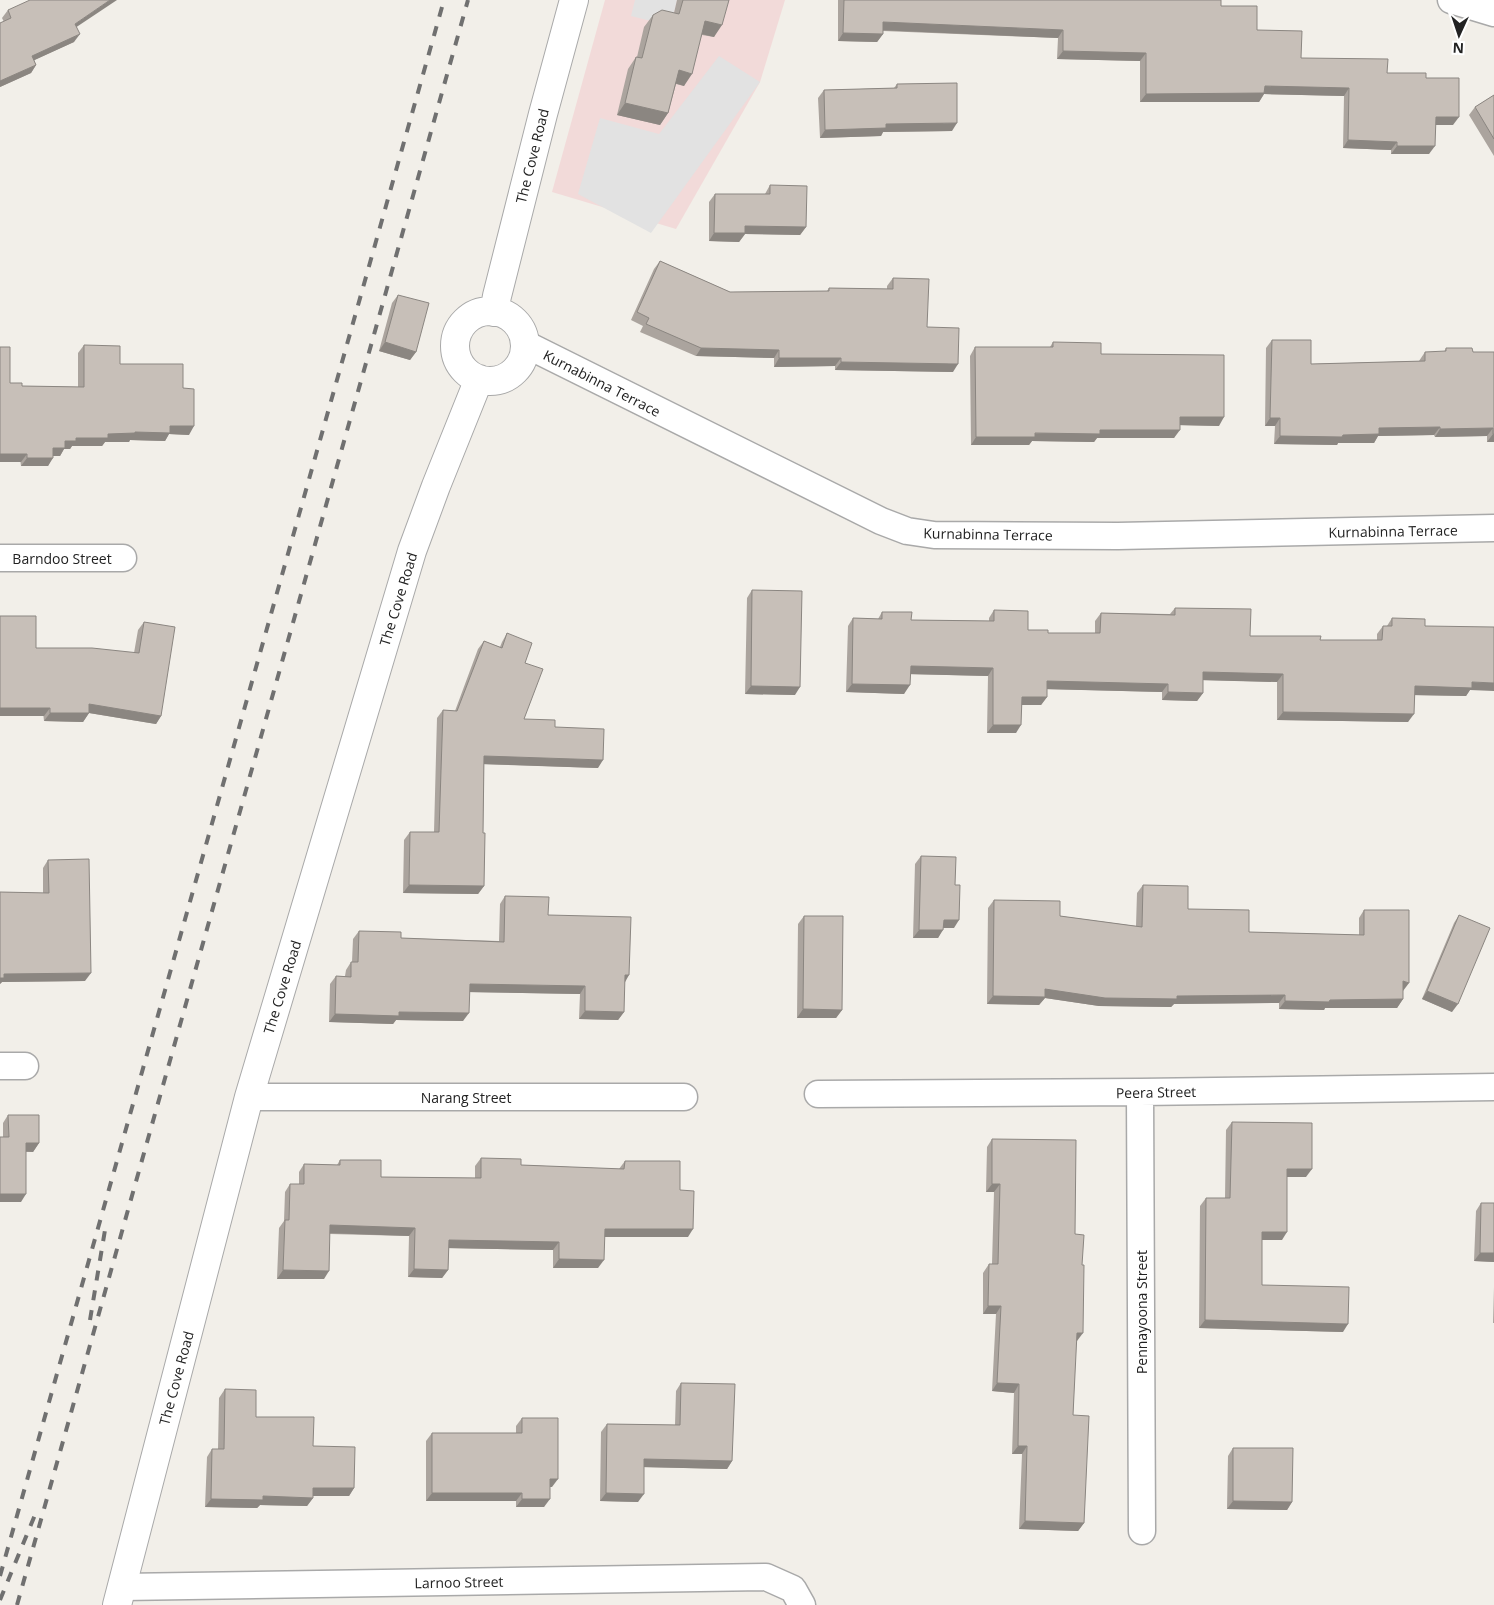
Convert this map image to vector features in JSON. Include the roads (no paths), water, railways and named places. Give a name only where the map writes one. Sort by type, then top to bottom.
[{"type":"street","name":"The Cove Road","points":[[494,312],[543,114],[574,0]]},
{"type":"street","points":[[1451,0],[1494,13]]},
{"type":"street","points":[[483,312],[494,312],[506,315],[515,323],[522,333],[525,344],[524,356],[519,366],[511,374],[501,379],[490,381],[479,379],[469,374],[461,366],[456,356],[455,344],[463,324],[472,316],[483,312]]},
{"type":"street","name":"Kurnabinna Terrace","points":[[525,344],[881,521],[907,531],[934,535],[1118,536],[1494,528]]},
{"type":"street","name":"The Cove Road","points":[[119,1596],[249,1096],[412,551],[479,379]]},
{"type":"street","name":"Barndoo Street","points":[[0,558],[123,558]]},
{"type":"street","name":"Peera Street","points":[[818,1094],[1494,1087]]},
{"type":"street","name":"Pennayoona Street","points":[[1140,1092],[1142,1531]]},
{"type":"street","name":"Narang Street","points":[[249,1096],[684,1097]]},
{"type":"street","name":"Larnoo Street","points":[[119,1596],[766,1577],[798,1597]]},
{"type":"railway","points":[[0,1576],[444,0]]},
{"type":"railway","points":[[17,1605],[468,0]]},
{"type":"railway","points":[[90,1320],[106,1224]]},
{"type":"railway","points":[[0,1600],[37,1510]]}]
